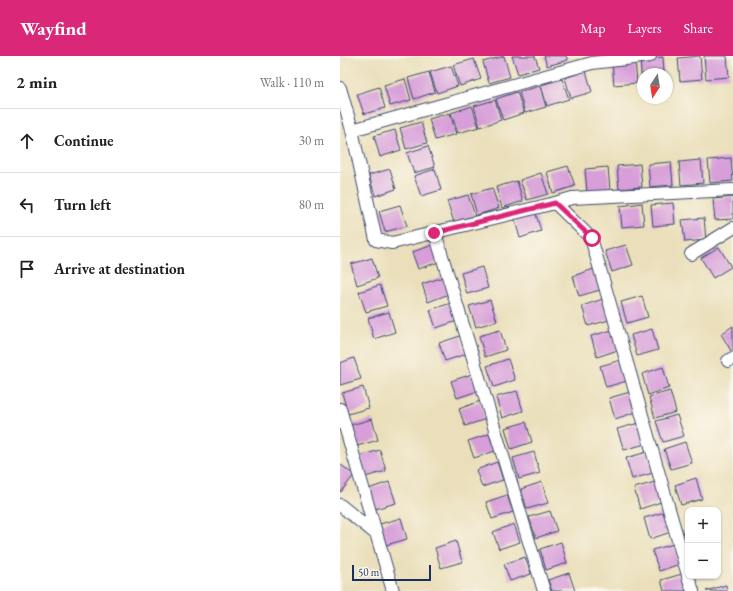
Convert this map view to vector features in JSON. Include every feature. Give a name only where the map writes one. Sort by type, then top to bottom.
[{"type":"street","points":[[352,130],[592,63],[650,56]]},
{"type":"street","points":[[340,88],[352,130],[376,240],[392,243],[572,198],[733,190]]},
{"type":"street","points":[[555,203],[592,238],[685,565]]},
{"type":"street","points":[[691,254],[733,228]]},
{"type":"street","points":[[434,233],[544,591]]},
{"type":"street","points":[[340,409],[393,591]]},
{"type":"street","points":[[340,505],[375,533]]},
{"type":"street","points":[[689,579],[692,591]]},
{"type":"building","points":[[504,56],[510,77],[489,83],[483,62]]},
{"type":"building","points":[[512,56],[535,56],[539,68],[518,74]]},
{"type":"building","points":[[544,56],[566,56],[568,60],[547,66]]},
{"type":"building","points":[[700,56],[702,79],[680,81],[678,58]]},
{"type":"building","points":[[704,56],[727,56],[729,77],[706,79]]},
{"type":"building","points":[[663,57],[664,68],[641,68],[640,59]]},
{"type":"building","points":[[474,59],[481,79],[460,86],[453,65]]},
{"type":"building","points":[[635,60],[637,83],[614,85],[612,62]]},
{"type":"building","points":[[451,66],[458,86],[437,93],[430,72]]},
{"type":"building","points":[[586,71],[592,92],[571,98],[565,78]]},
{"type":"building","points":[[429,72],[435,92],[414,99],[408,78]]},
{"type":"building","points":[[405,79],[411,100],[390,106],[384,85]]},
{"type":"building","points":[[562,79],[569,99],[547,106],[541,85]]},
{"type":"building","points":[[540,86],[546,107],[525,113],[519,92]]},
{"type":"building","points":[[379,87],[385,108],[364,114],[357,94]]},
{"type":"building","points":[[517,92],[524,113],[503,120],[496,99]]},
{"type":"building","points":[[495,100],[501,120],[480,127],[474,106]]},
{"type":"building","points":[[472,106],[479,127],[458,133],[451,113]]},
{"type":"building","points":[[450,113],[456,134],[435,140],[429,119]]},
{"type":"building","points":[[421,122],[427,143],[406,149],[400,128]]},
{"type":"building","points":[[395,130],[401,150],[380,157],[374,136]]},
{"type":"building","points":[[428,146],[435,167],[414,173],[407,153]]},
{"type":"building","points":[[731,158],[733,181],[710,183],[708,160]]},
{"type":"building","points":[[701,160],[703,183],[681,185],[679,162]]},
{"type":"building","points":[[671,162],[673,185],[650,187],[648,164]]},
{"type":"building","points":[[640,164],[642,187],[619,189],[617,166]]},
{"type":"building","points":[[568,166],[575,186],[553,193],[547,172]]},
{"type":"building","points":[[608,167],[610,190],[587,192],[585,169]]},
{"type":"building","points":[[390,169],[396,189],[375,196],[369,175]]},
{"type":"building","points":[[435,169],[441,190],[421,196],[414,176]]},
{"type":"building","points":[[541,173],[548,194],[527,200],[520,180]]},
{"type":"building","points":[[517,181],[523,201],[502,208],[496,187]]},
{"type":"building","points":[[492,188],[499,208],[477,215],[471,194]]},
{"type":"building","points":[[468,195],[475,216],[454,222],[447,201]]},
{"type":"building","points":[[733,197],[733,219],[715,220],[713,199]]},
{"type":"building","points":[[642,203],[644,225],[622,227],[620,206]]},
{"type":"building","points":[[673,203],[675,224],[653,226],[651,205]]},
{"type":"building","points":[[400,205],[407,226],[385,232],[379,211]]},
{"type":"building","points":[[535,211],[541,231],[520,238],[514,217]]},
{"type":"building","points":[[704,218],[706,240],[685,242],[682,220]]},
{"type":"building","points":[[433,245],[439,262],[418,269],[412,252]]},
{"type":"building","points":[[626,245],[633,265],[612,272],[605,251]]},
{"type":"building","points":[[719,247],[731,267],[713,278],[701,258]]},
{"type":"building","points":[[372,258],[378,278],[357,285],[351,264]]},
{"type":"building","points":[[482,267],[488,288],[467,294],[461,273]]},
{"type":"building","points":[[594,269],[600,290],[579,296],[573,276]]},
{"type":"building","points":[[443,277],[449,294],[428,302],[422,284]]},
{"type":"building","points":[[380,285],[387,306],[366,312],[359,292]]},
{"type":"building","points":[[642,296],[648,317],[627,323],[621,302]]},
{"type":"building","points":[[603,299],[609,320],[588,326],[582,306]]},
{"type":"building","points":[[490,300],[497,321],[476,327],[469,306]]},
{"type":"building","points":[[451,303],[457,321],[436,328],[430,310]]},
{"type":"building","points":[[389,312],[395,332],[374,339],[368,318]]},
{"type":"building","points":[[733,326],[733,354],[721,334]]},
{"type":"building","points":[[652,329],[658,350],[637,356],[631,335]]},
{"type":"building","points":[[500,330],[506,350],[485,357],[479,336]]},
{"type":"building","points":[[612,330],[618,350],[597,357],[591,336]]},
{"type":"building","points":[[460,336],[466,354],[445,361],[439,343]]},
{"type":"building","points":[[354,358],[361,379],[340,385],[340,363]]},
{"type":"building","points":[[508,359],[515,380],[494,387],[487,366]]},
{"type":"building","points":[[621,360],[627,381],[606,387],[600,366]]},
{"type":"building","points":[[663,367],[669,388],[648,395],[642,374]]},
{"type":"building","points":[[472,374],[478,391],[457,398],[451,381]]},
{"type":"building","points":[[363,387],[369,408],[348,414],[342,393]]},
{"type":"building","points":[[517,391],[523,411],[502,418],[496,397]]},
{"type":"building","points":[[670,391],[676,412],[655,418],[649,397]]},
{"type":"building","points":[[630,392],[636,412],[615,419],[609,398]]},
{"type":"building","points":[[480,401],[486,419],[465,426],[459,409]]},
{"type":"building","points":[[677,415],[684,436],[663,442],[656,421]]},
{"type":"building","points":[[372,419],[378,440],[357,446],[351,425]]},
{"type":"building","points":[[526,422],[532,442],[511,449],[505,428]]},
{"type":"building","points":[[639,423],[645,444],[624,450],[617,429]]},
{"type":"building","points":[[489,434],[495,451],[474,458],[468,441]]},
{"type":"building","points":[[685,442],[692,463],[671,469],[664,449]]},
{"type":"building","points":[[380,450],[386,471],[365,477],[359,456]]},
{"type":"building","points":[[534,452],[540,473],[519,479],[513,458]]},
{"type":"building","points":[[647,452],[653,473],[632,479],[626,458]]},
{"type":"building","points":[[497,462],[503,480],[482,487],[476,470]]},
{"type":"building","points":[[340,464],[354,475],[341,492],[340,491]]},
{"type":"building","points":[[696,478],[702,499],[681,505],[675,485]]},
{"type":"building","points":[[389,482],[396,503],[375,509],[368,489]]},
{"type":"building","points":[[542,482],[548,503],[527,509],[521,489]]},
{"type":"building","points":[[655,482],[661,502],[640,509],[634,488]]},
{"type":"building","points":[[507,495],[513,512],[492,519],[486,502]]},
{"type":"building","points":[[550,511],[557,531],[536,538],[529,517]]},
{"type":"building","points":[[665,512],[671,532],[650,539],[644,518]]},
{"type":"building","points":[[401,518],[407,539],[386,545],[380,524]]},
{"type":"building","points":[[514,524],[520,542],[499,549],[493,532]]},
{"type":"building","points":[[456,541],[462,562],[441,568],[435,548]]},
{"type":"building","points":[[561,542],[567,563],[546,570],[540,549]]},
{"type":"building","points":[[674,544],[680,564],[659,571],[652,550]]},
{"type":"building","points":[[525,557],[531,574],[510,581],[504,564]]},
{"type":"building","points":[[569,573],[575,591],[552,591],[548,580]]},
{"type":"building","points":[[682,574],[687,591],[664,591],[661,580]]},
{"type":"building","points":[[726,585],[727,591],[706,591]]},
{"type":"route","points":[[434,233],[555,203],[592,238]]}]
